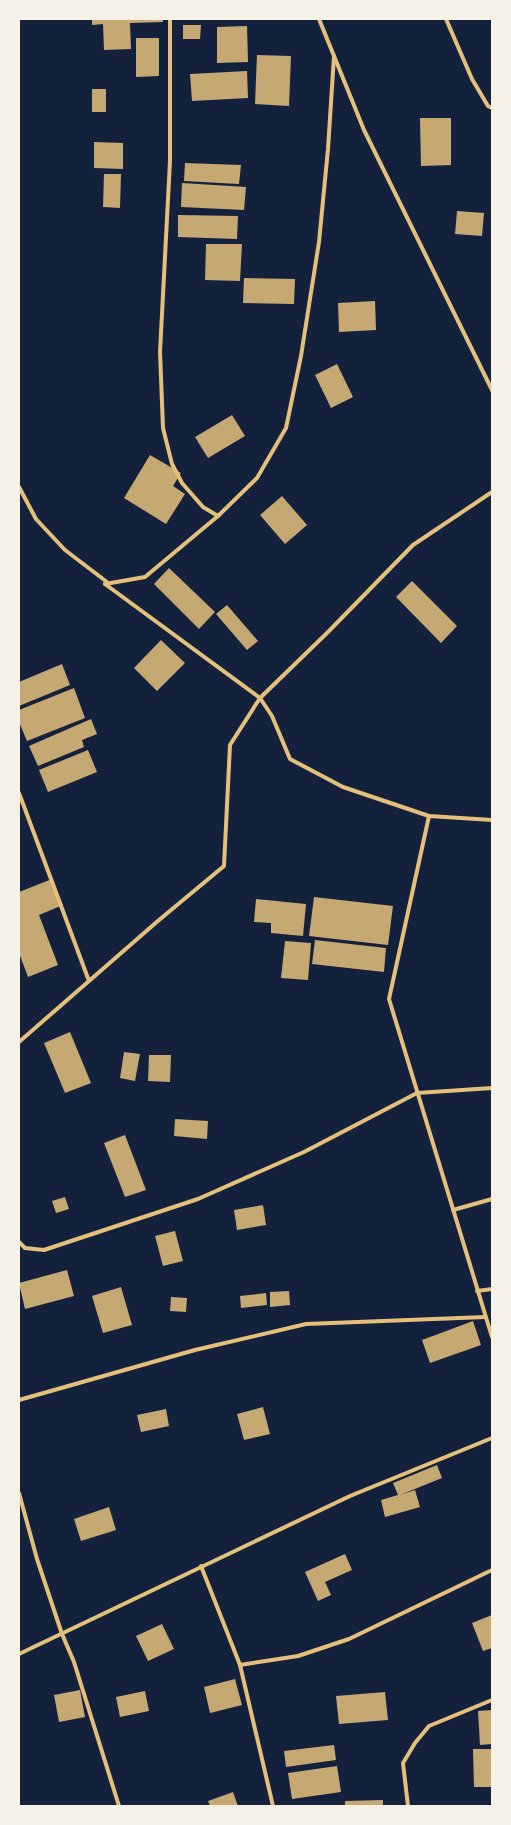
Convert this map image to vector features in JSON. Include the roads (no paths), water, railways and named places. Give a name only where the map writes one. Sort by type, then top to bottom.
[{"type":"street","points":[[170,19],[170,161],[160,352],[163,428],[172,464],[182,483],[203,507],[218,516]]},
{"type":"street","points":[[319,19],[364,130],[491,383],[492,390]]},
{"type":"street","points":[[446,19],[472,79],[488,106],[492,108]]},
{"type":"street","points":[[105,584],[145,577],[218,516],[257,478],[286,428],[301,356],[319,242],[328,149],[334,56]]},
{"type":"street","points":[[19,487],[36,519],[65,550],[107,582],[105,584],[260,698],[272,716],[290,758],[343,787],[429,816],[492,820]]},
{"type":"street","points":[[19,1042],[88,981],[224,866],[230,746],[260,698],[328,632],[413,545],[492,492]]},
{"type":"street","points":[[19,793],[88,981]]},
{"type":"street","points":[[429,816],[390,999],[417,1093],[492,1337]]},
{"type":"street","points":[[19,1242],[25,1248],[44,1250],[198,1199],[304,1152],[417,1093],[492,1088]]},
{"type":"street","points":[[453,1210],[492,1198]]},
{"type":"street","points":[[477,1291],[492,1289]]},
{"type":"street","points":[[19,1400],[195,1350],[306,1324],[485,1317]]},
{"type":"street","points":[[19,1654],[350,1496],[492,1438]]},
{"type":"street","points":[[19,1492],[37,1559],[62,1634],[74,1662],[119,1806]]},
{"type":"street","points":[[201,1566],[240,1665],[273,1806]]},
{"type":"street","points":[[240,1665],[298,1656],[349,1639],[492,1570]]},
{"type":"street","points":[[408,1806],[403,1763],[420,1737],[429,1726],[492,1700]]}]
